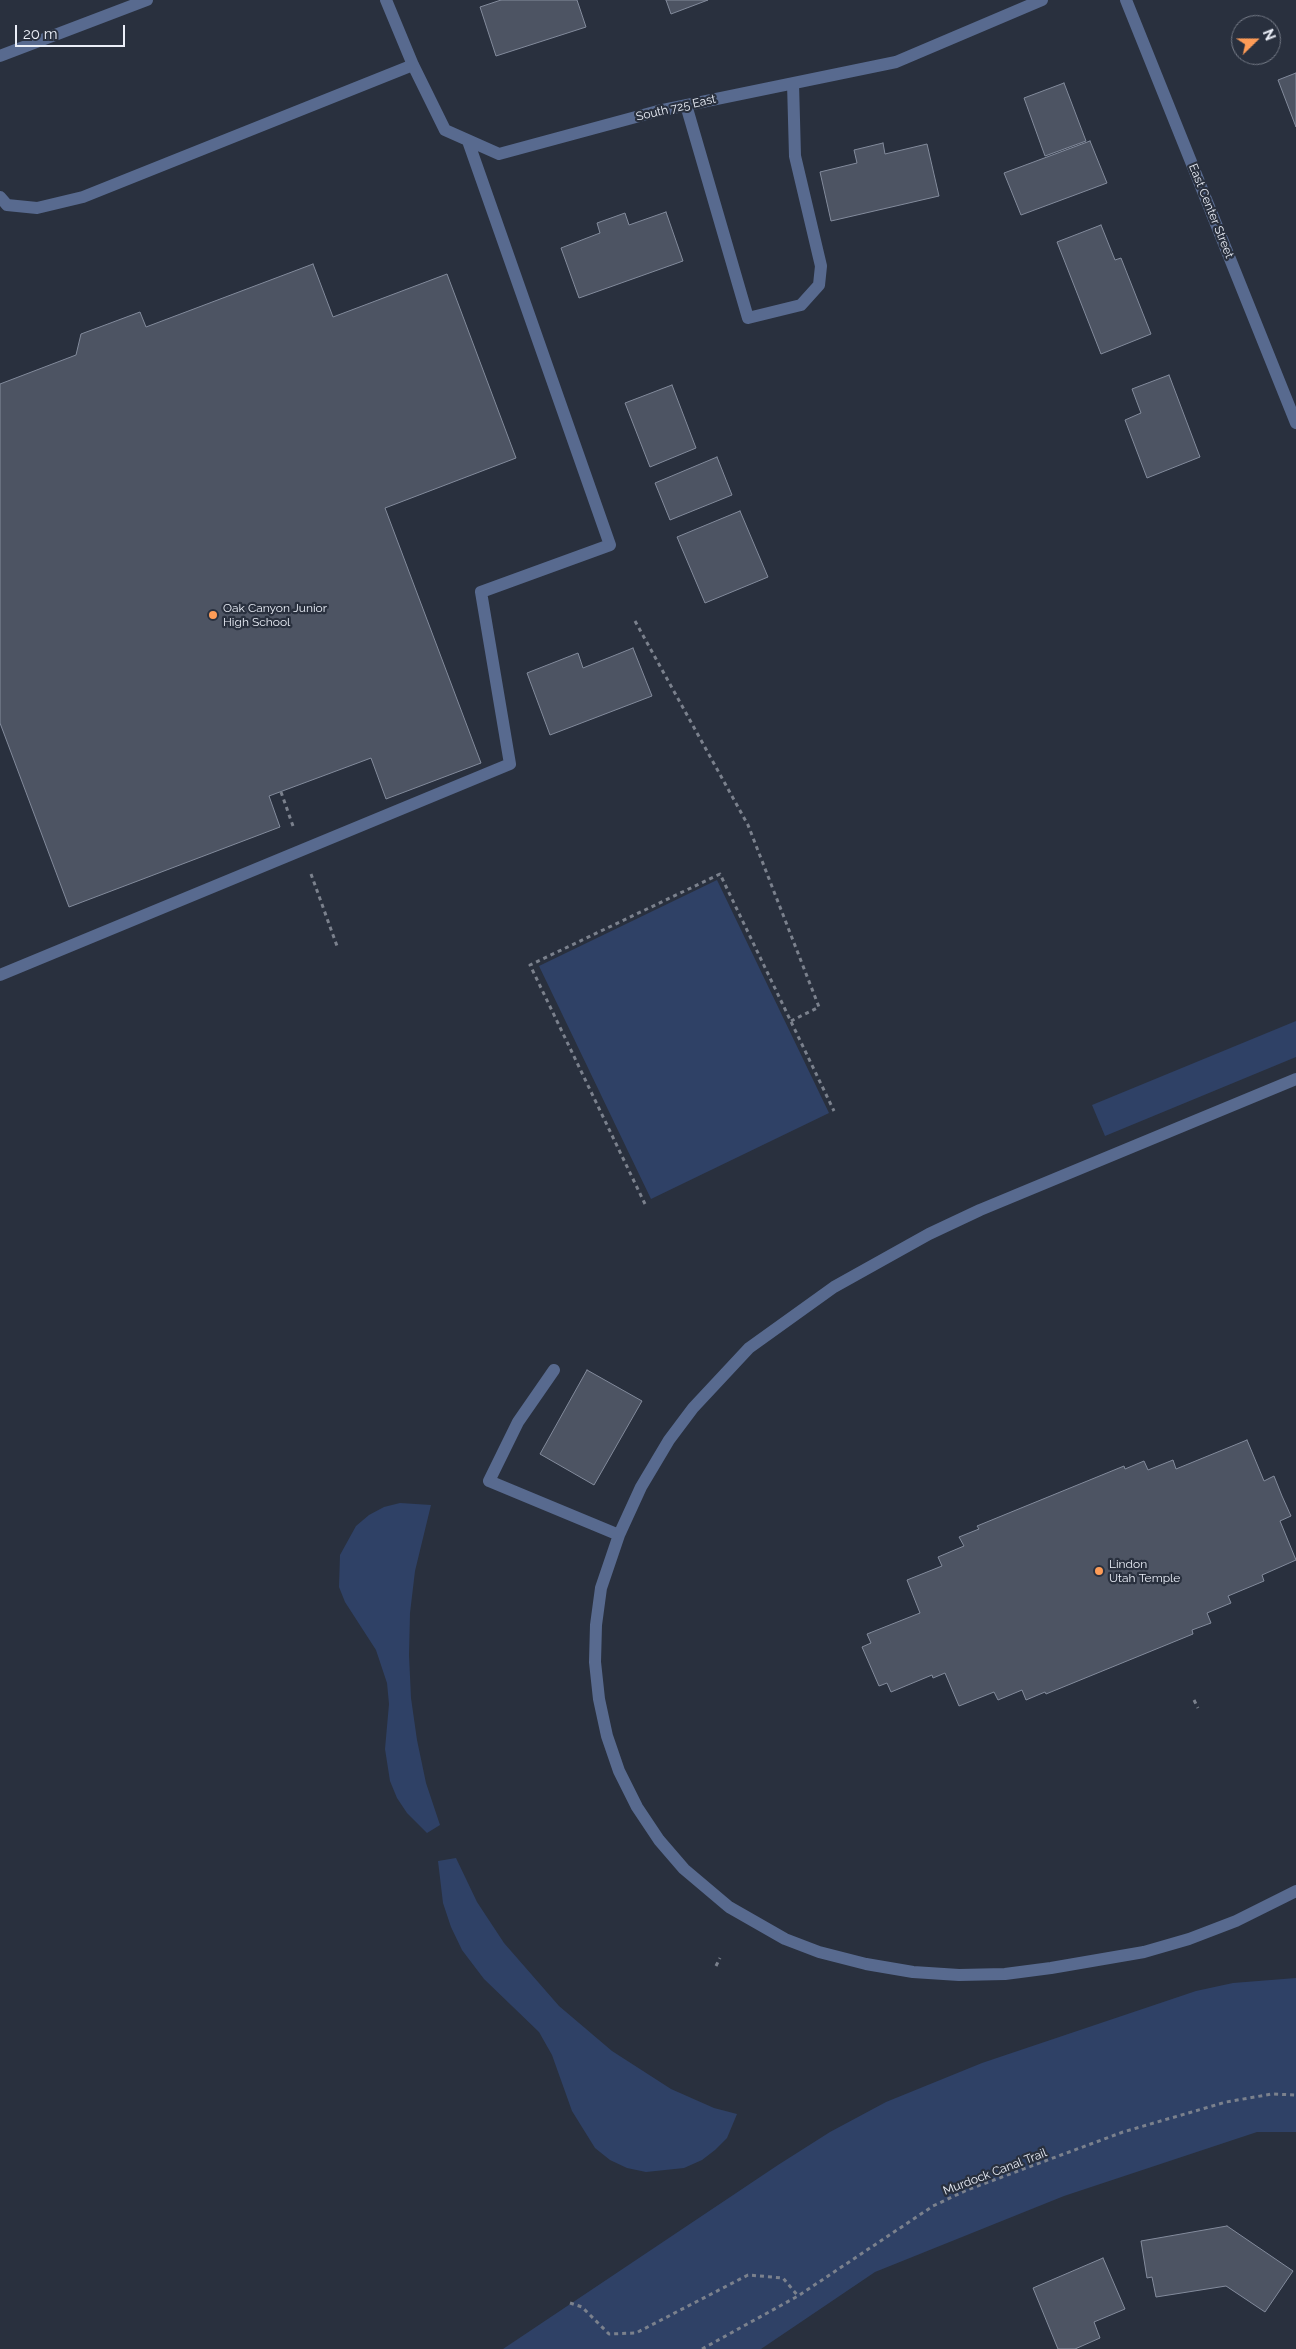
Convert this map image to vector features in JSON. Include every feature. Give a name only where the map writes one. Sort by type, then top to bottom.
[{"type":"street","points":[[0,56],[147,0]]},
{"type":"street","name":"South 725 East","points":[[386,0],[413,65],[445,130],[499,154],[686,105],[896,62],[1042,0]]},
{"type":"street","name":"East Center Street","points":[[1126,0],[1296,423]]},
{"type":"street","points":[[0,197],[7,205],[37,208],[83,197],[413,65]]},
{"type":"street","points":[[686,105],[748,318],[801,305],[819,285],[822,266],[795,156],[793,83]]},
{"type":"street","points":[[0,975],[510,764],[481,592],[610,545],[468,141]]},
{"type":"street","points":[[1296,1080],[980,1210],[880,1260],[827,1292],[749,1348],[693,1408],[668,1440],[641,1487],[619,1535],[601,1588],[596,1625],[596,1672],[599,1700],[607,1736],[619,1771],[634,1800],[659,1840],[684,1869],[706,1890],[754,1923],[785,1939],[820,1952],[866,1964],[913,1972],[959,1975],[1005,1974],[1098,1961],[1144,1952],[1189,1939],[1236,1921],[1296,1891]]},
{"type":"street","points":[[554,1370],[518,1422],[489,1481],[619,1535]]},
{"type":"path","points":[[635,622],[748,825],[816,998],[819,1007],[791,1021]]},
{"type":"path","points":[[645,1204],[530,965],[720,874],[834,1111]]},
{"type":"path","points":[[1194,1700],[1198,1708]]},
{"type":"path","points":[[716,1966],[720,1958]]},
{"type":"path","name":"Murdock Canal Trail","points":[[702,2349],[798,2296],[933,2206],[967,2190],[1123,2132],[1226,2102],[1272,2094],[1296,2095]]},
{"type":"path","points":[[570,2303],[582,2307],[608,2334],[636,2333],[748,2275],[782,2278],[798,2296]]},
{"type":"shaded area","points":[[717,880],[829,1113],[651,1199],[539,966]]},
{"type":"shaded area","points":[[1296,1021],[1296,1057],[1105,1136],[1092,1105]]},
{"type":"shaded area","points":[[400,1503],[431,1505],[415,1571],[410,1613],[409,1655],[411,1698],[417,1740],[426,1783],[440,1825],[427,1833],[407,1813],[397,1798],[390,1781],[385,1749],[389,1704],[387,1683],[376,1650],[345,1602],[339,1587],[340,1555],[356,1526],[369,1515],[384,1507]]},
{"type":"shaded area","points":[[456,1858],[477,1902],[504,1943],[559,2006],[612,2051],[671,2089],[714,2108],[737,2114],[727,2138],[715,2150],[702,2160],[684,2168],[646,2172],[627,2168],[610,2160],[595,2148],[572,2111],[552,2055],[539,2032],[484,1979],[462,1950],[451,1927],[443,1903],[438,1861]]},
{"type":"shaded area","points":[[1296,1978],[1296,2132],[1257,2132],[1064,2196],[875,2272],[761,2349],[503,2349],[778,2165],[830,2132],[886,2102],[982,2063],[1196,1991],[1233,1983]]},
{"type":"building","points":[[501,0],[577,0],[586,27],[496,56],[480,7]]},
{"type":"building","points":[[666,0],[708,0],[671,14]]},
{"type":"building","points":[[1296,73],[1296,127],[1278,80]]},
{"type":"building","points":[[1064,83],[1086,141],[1045,156],[1024,98]]},
{"type":"building","points":[[1090,141],[1107,183],[1021,215],[1004,173]]},
{"type":"building","points":[[883,143],[885,154],[927,144],[939,196],[831,221],[820,172],[857,163],[854,150]]},
{"type":"building","points":[[666,212],[683,261],[579,298],[561,248],[600,233],[597,223],[625,213],[629,225]]},
{"type":"building","points":[[1101,225],[1115,260],[1121,258],[1151,334],[1101,354],[1057,242]]},
{"type":"building","name":"Oak Canyon Junior High School","points":[[313,264],[333,317],[447,274],[516,458],[385,508],[481,763],[386,799],[371,758],[269,796],[280,827],[69,907],[0,723],[0,384],[76,355],[81,334],[140,312],[146,327]]},
{"type":"building","points":[[1169,375],[1200,457],[1147,478],[1125,420],[1141,413],[1132,389]]},
{"type":"building","points":[[672,385],[696,448],[650,467],[625,403]]},
{"type":"building","points":[[717,457],[732,495],[670,520],[655,483]]},
{"type":"building","points":[[740,511],[768,577],[705,603],[677,537]]},
{"type":"building","points":[[633,648],[652,696],[550,735],[527,673],[578,653],[583,668]]},
{"type":"building","points":[[587,1370],[642,1401],[594,1485],[540,1454]]},
{"type":"building","name":"Lindon Utah Temple","points":[[1247,1440],[1264,1481],[1274,1476],[1291,1516],[1280,1521],[1296,1560],[1262,1575],[1264,1581],[1228,1596],[1231,1603],[1207,1613],[1211,1623],[1192,1630],[1193,1634],[1046,1694],[1045,1692],[1026,1700],[1022,1690],[998,1700],[994,1692],[959,1706],[945,1673],[933,1678],[932,1675],[891,1692],[887,1683],[879,1686],[862,1647],[871,1643],[867,1634],[920,1613],[907,1580],[942,1566],[938,1557],[964,1546],[959,1537],[979,1529],[977,1526],[1124,1466],[1125,1469],[1144,1461],[1148,1470],[1173,1460],[1176,1469]]},
{"type":"building","points":[[1227,2226],[1293,2271],[1265,2312],[1226,2286],[1156,2297],[1152,2277],[1147,2278],[1141,2241]]},
{"type":"building","points":[[1103,2258],[1125,2309],[1094,2322],[1100,2338],[1075,2349],[1058,2349],[1033,2288]]},
{"type":"place","name":"Oak Canyon Junior High School","points":[[213,615]]},
{"type":"place","name":"Lindon Utah Temple","points":[[1099,1571]]}]
